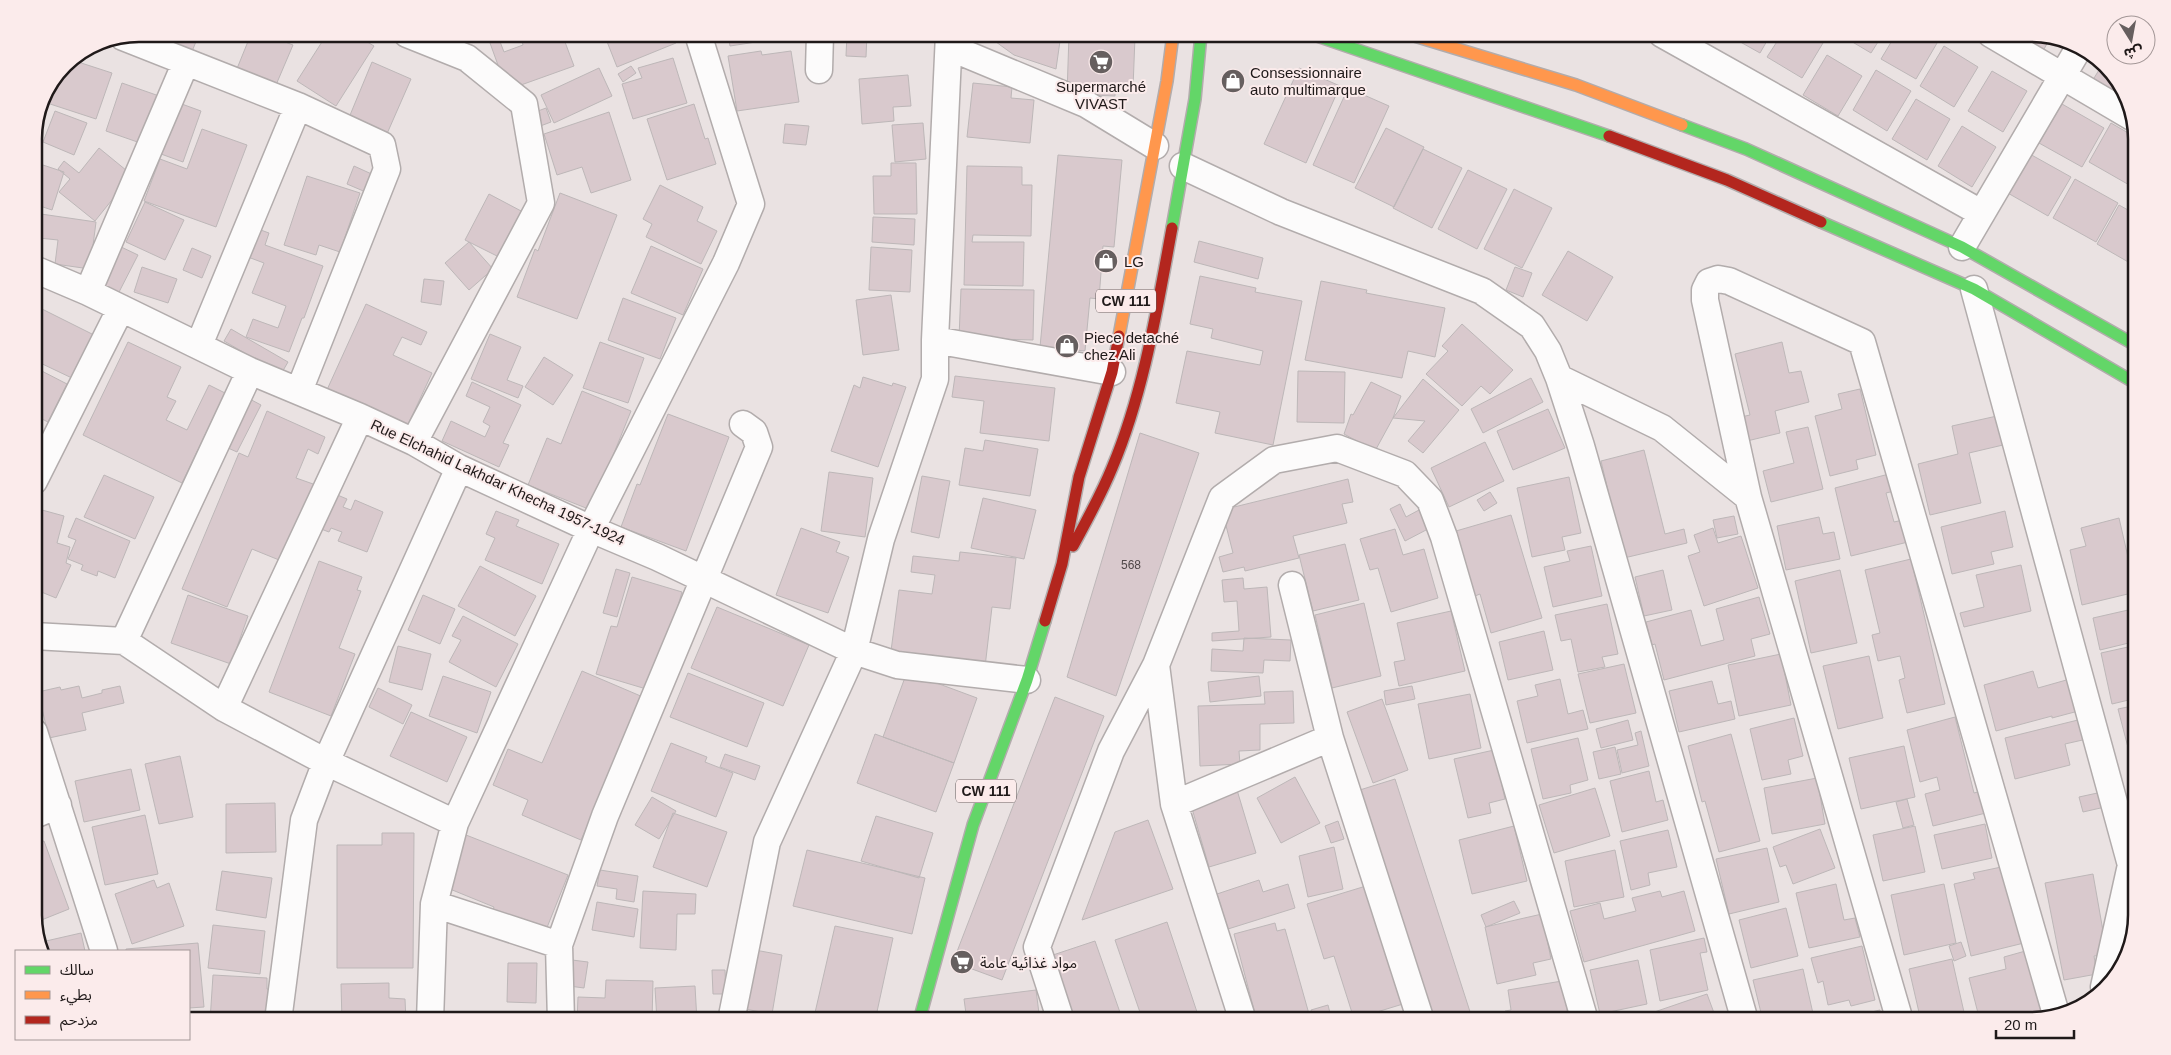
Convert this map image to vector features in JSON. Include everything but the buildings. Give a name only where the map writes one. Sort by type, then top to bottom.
[{"type":"main road","name":"CW 111","points":[[921,1012],[973,824],[1028,680],[1062,564],[1079,477],[1112,372],[1167,81],[1172,42]]},
{"type":"main road","points":[[1062,564],[1086,527],[1106,485],[1138,392],[1156,316],[1183,166],[1197,85],[1200,42]]},
{"type":"main road","points":[[1333,42],[1404,68],[1560,118],[1727,180],[1974,289],[2128,379]]},
{"type":"main road","points":[[1434,42],[1576,85],[1746,148],[1962,247],[2128,341]]},
{"type":"street","points":[[136,42],[298,106],[382,145],[387,169],[299,391]]},
{"type":"street","points":[[414,442],[540,203],[524,104],[467,58],[427,42]]},
{"type":"street","points":[[430,1012],[434,904],[455,824],[591,529],[726,263],[751,204],[700,42]]},
{"type":"street","points":[[818,70],[820,42]]},
{"type":"street","points":[[733,1012],[767,842],[854,651],[880,540],[935,379],[935,340],[949,42]]},
{"type":"street","points":[[953,42],[1086,104],[1155,146]]},
{"type":"street","points":[[1676,42],[1981,213]]},
{"type":"street","points":[[2005,42],[2124,112]]},
{"type":"street","points":[[1962,247],[2076,54]]},
{"type":"street","points":[[88,292],[186,62]]},
{"type":"street","points":[[199,345],[298,106]]},
{"type":"street","points":[[1183,166],[1280,212],[1482,292],[1532,326],[1548,351],[1559,378],[1581,446],[1742,1012]]},
{"type":"street","name":"Rue Elchahid Lakhdar Khecha 1957-1924","points":[[43,273],[88,292],[250,371],[414,442],[460,468],[591,529],[658,557],[854,651],[897,666],[1028,680]]},
{"type":"street","points":[[1897,1012],[1748,496],[1705,300],[1705,290],[1708,282],[1718,279],[1729,281],[1862,342],[2055,1010]]},
{"type":"street","points":[[1974,289],[2128,841]]},
{"type":"street","points":[[43,463],[121,308]]},
{"type":"street","points":[[935,340],[1112,372]]},
{"type":"street","points":[[124,641],[250,371]]},
{"type":"street","points":[[1559,378],[1662,428],[1748,496]]},
{"type":"street","points":[[224,708],[360,417]]},
{"type":"street","points":[[561,1012],[559,945],[605,816],[759,446],[754,432],[743,424]]},
{"type":"street","points":[[1058,1012],[1037,948],[1111,752],[1156,664],[1222,498],[1274,460],[1337,448],[1406,474],[1430,500],[1444,537],[1582,1012]]},
{"type":"street","points":[[279,1012],[304,820],[326,762],[460,468]]},
{"type":"street","points":[[1292,585],[1330,738],[1418,1012]]},
{"type":"street","points":[[43,636],[124,641],[224,708],[326,762],[455,824]]},
{"type":"street","points":[[1156,664],[1174,804],[1240,1012]]},
{"type":"street","points":[[1174,804],[1330,738]]},
{"type":"street","points":[[43,759],[104,950]]},
{"type":"street","points":[[43,811],[58,805]]},
{"type":"street","points":[[2107,976],[2128,887]]},
{"type":"street","points":[[434,904],[559,945]]},
{"type":"traffic: fast","points":[[1172,228],[1195,99],[1200,42]]},
{"type":"traffic: fast","points":[[1334,42],[1609,136]]},
{"type":"traffic: fast","points":[[1682,125],[1746,149],[1962,247],[2128,341]]},
{"type":"traffic: fast","points":[[1821,222],[1974,289],[2128,379]]},
{"type":"traffic: fast","points":[[921,1012],[973,825],[1027,680],[1045,621]]},
{"type":"traffic: slow","points":[[1119,336],[1167,81],[1172,42]]},
{"type":"traffic: slow","points":[[1434,42],[1576,85],[1682,125]]},
{"type":"traffic: jam","points":[[1609,136],[1727,180],[1821,222]]},
{"type":"traffic: jam","points":[[1073,546],[1108,478],[1133,410],[1148,350],[1172,228]]},
{"type":"traffic: jam","points":[[1045,621],[1062,564],[1079,477],[1112,372],[1119,336]]},
{"type":"place","name":"Supermarché VIVAST","points":[[1101,62]]},
{"type":"place","name":"Consessionnaire auto multimarque","points":[[1233,81]]},
{"type":"place","name":"LG","points":[[1106,261]]},
{"type":"place","name":"Piece detaché chez Ali","points":[[1067,346]]},
{"type":"place","name":"مواد غذائية عامة","points":[[962,962]]}]
